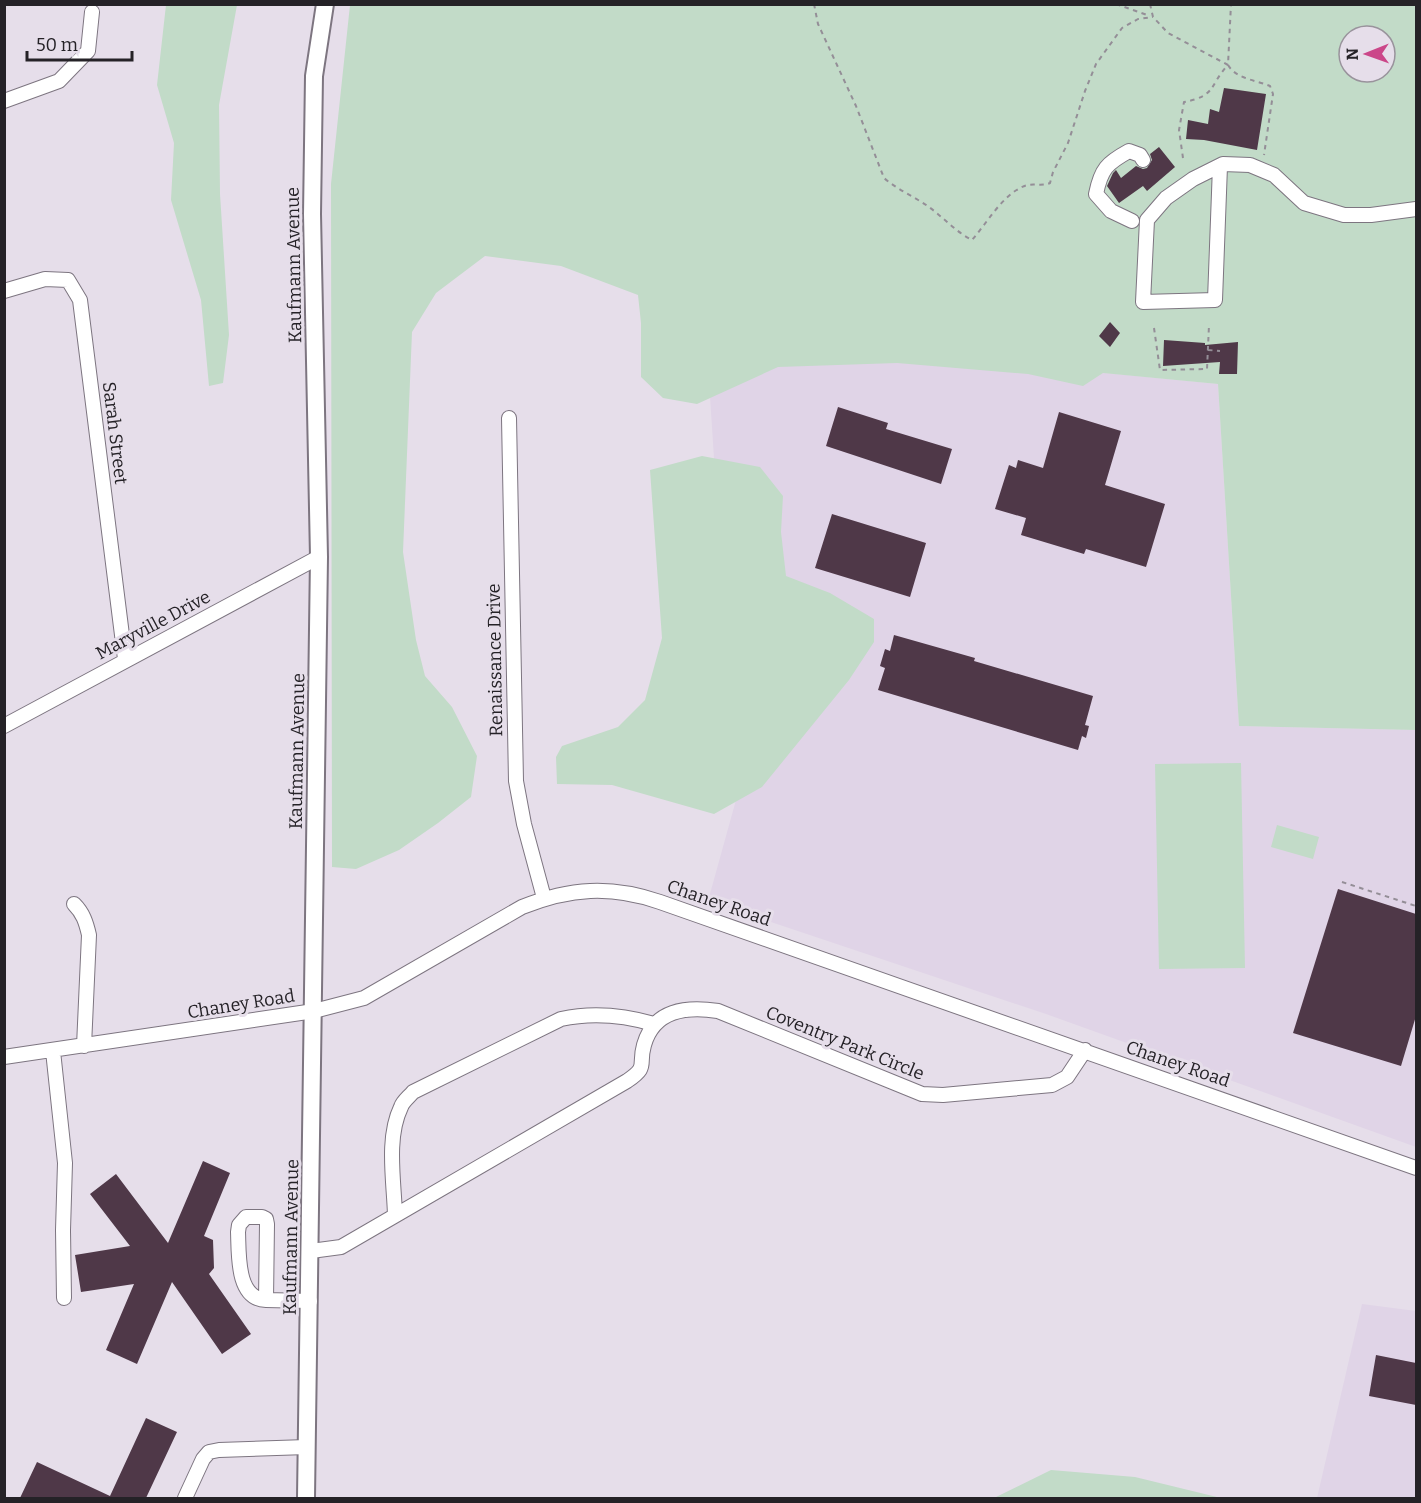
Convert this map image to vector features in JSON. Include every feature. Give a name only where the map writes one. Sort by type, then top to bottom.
[{"type":"main road","name":"Kaufmann Avenue","points":[[306,1498],[319,557],[312,214],[314,76],[325,4]]},
{"type":"street","points":[[4,102],[59,81],[88,51],[92,12]]},
{"type":"street","points":[[1132,221],[1111,211],[1096,194],[1100,174],[1116,158],[1128,151],[1140,155],[1143,160]]},
{"type":"street","points":[[1220,166],[1215,300],[1143,302],[1147,220],[1166,198],[1193,179],[1223,164],[1250,165],[1274,176],[1304,203],[1344,215],[1371,215],[1416,209]]},
{"type":"street","name":"Sarah Street","points":[[4,291],[45,279],[68,280],[80,300],[125,659]]},
{"type":"street","name":"Renaissance Drive","points":[[509,418],[516,781],[524,824],[544,898]]},
{"type":"street","name":"Maryville Drive","points":[[4,726],[125,659],[319,557]]},
{"type":"street","name":"Chaney Road","points":[[4,1057],[314,1011],[364,998],[522,907],[544,898],[567,892],[595,890],[624,892],[645,897],[1416,1167]]},
{"type":"street","points":[[74,904],[86,921],[89,935],[84,1046]]},
{"type":"street","name":"Coventry Park Circle","points":[[654,1024],[674,1012],[702,1009],[718,1011],[922,1094],[943,1095],[1052,1085],[1067,1077],[1085,1050]]},
{"type":"street","points":[[311,1251],[341,1246],[395,1215],[640,1072],[644,1062],[643,1049],[648,1032],[654,1024],[628,1016],[582,1014],[561,1018],[413,1092],[401,1105],[394,1130],[395,1215]]},
{"type":"street","points":[[53,1051],[65,1163],[64,1298]]},
{"type":"street","points":[[266,1300],[266,1219],[246,1217],[239,1225],[238,1232],[240,1275],[253,1296],[266,1300],[310,1301]]},
{"type":"street","points":[[185,1498],[203,1459],[209,1452],[307,1447]]},
{"type":"path","points":[[814,4],[818,24],[856,106],[884,178],[972,240],[1009,197],[1022,186],[1032,184],[1043,186],[1050,183],[1068,143],[1084,91],[1096,64],[1116,36],[1129,23],[1153,17]]},
{"type":"path","points":[[1116,4],[1153,17]]},
{"type":"path","points":[[1150,4],[1153,17],[1168,33],[1228,64]]},
{"type":"path","points":[[1231,4],[1228,64],[1231,70],[1246,79],[1270,86],[1273,94],[1264,155]]},
{"type":"path","points":[[1183,158],[1179,130],[1184,102],[1197,100],[1213,89],[1218,75],[1228,64]]},
{"type":"path","points":[[1154,328],[1160,370],[1207,369],[1209,326]]},
{"type":"path","points":[[1208,350],[1220,351]]},
{"type":"path","points":[[1342,882],[1416,906]]},
{"type":"shaded area","points":[[706,334],[1218,384],[1239,726],[1416,730],[1416,1147],[1046,1014],[708,901],[736,800]]},
{"type":"shaded area","points":[[1362,1304],[1416,1311],[1416,1498],[1317,1498]]},
{"type":"green space","points":[[166,5],[237,5],[219,105],[220,194],[229,335],[223,383],[209,386],[201,300],[171,200],[174,143],[157,85]]},
{"type":"green space","points":[[350,5],[1416,5],[1416,730],[1239,726],[1218,384],[1103,373],[1083,386],[1028,374],[897,363],[778,367],[697,404],[663,398],[641,377],[641,323],[638,295],[561,266],[485,256],[436,293],[412,332],[403,552],[416,640],[425,676],[452,707],[477,756],[471,797],[399,850],[356,869],[332,867],[331,184]]},
{"type":"green space","points":[[702,456],[760,467],[783,496],[781,532],[786,576],[830,593],[874,619],[874,642],[849,680],[762,787],[714,814],[612,785],[557,784],[556,757],[562,746],[618,727],[645,700],[662,638],[650,470]]},
{"type":"green space","points":[[1241,763],[1245,968],[1159,969],[1155,764]]},
{"type":"green space","points":[[1277,825],[1319,837],[1313,859],[1271,847]]},
{"type":"green space","points":[[1051,1470],[1135,1477],[1221,1498],[994,1498]]},
{"type":"building","points":[[1224,88],[1266,94],[1257,150],[1186,139],[1188,120],[1208,124],[1210,109],[1219,112]]},
{"type":"building","points":[[1159,147],[1175,167],[1147,191],[1143,186],[1119,203],[1107,186],[1113,173],[1116,170],[1121,178],[1136,166],[1147,168],[1152,160],[1150,154]]},
{"type":"building","points":[[1110,322],[1120,333],[1110,347],[1099,336]]},
{"type":"building","points":[[1164,340],[1205,343],[1205,345],[1238,342],[1237,374],[1219,374],[1220,362],[1163,366]]},
{"type":"building","points":[[838,407],[888,423],[886,429],[952,449],[941,484],[826,446]]},
{"type":"building","points":[[1059,412],[1121,431],[1105,485],[1165,504],[1146,567],[1086,549],[1084,554],[1021,535],[1026,518],[995,509],[1009,465],[1016,468],[1018,460],[1043,468]]},
{"type":"building","points":[[832,514],[926,543],[910,597],[815,568]]},
{"type":"building","points":[[894,635],[1093,696],[1085,725],[1089,726],[1086,738],[1082,736],[1078,750],[878,690],[885,668],[880,666],[885,649],[890,651]]},
{"type":"building","points":[[1338,889],[1416,914],[1416,1016],[1401,1066],[1293,1033]]},
{"type":"building","points":[[203,1161],[230,1173],[204,1236],[213,1240],[214,1268],[209,1274],[251,1334],[222,1354],[172,1282],[137,1364],[106,1350],[134,1284],[81,1292],[75,1255],[130,1246],[90,1194],[116,1174],[168,1243]]},
{"type":"building","points":[[1376,1355],[1416,1363],[1416,1405],[1369,1396]]},
{"type":"building","points":[[146,1418],[177,1432],[146,1498],[20,1498],[37,1462],[110,1496]]}]
